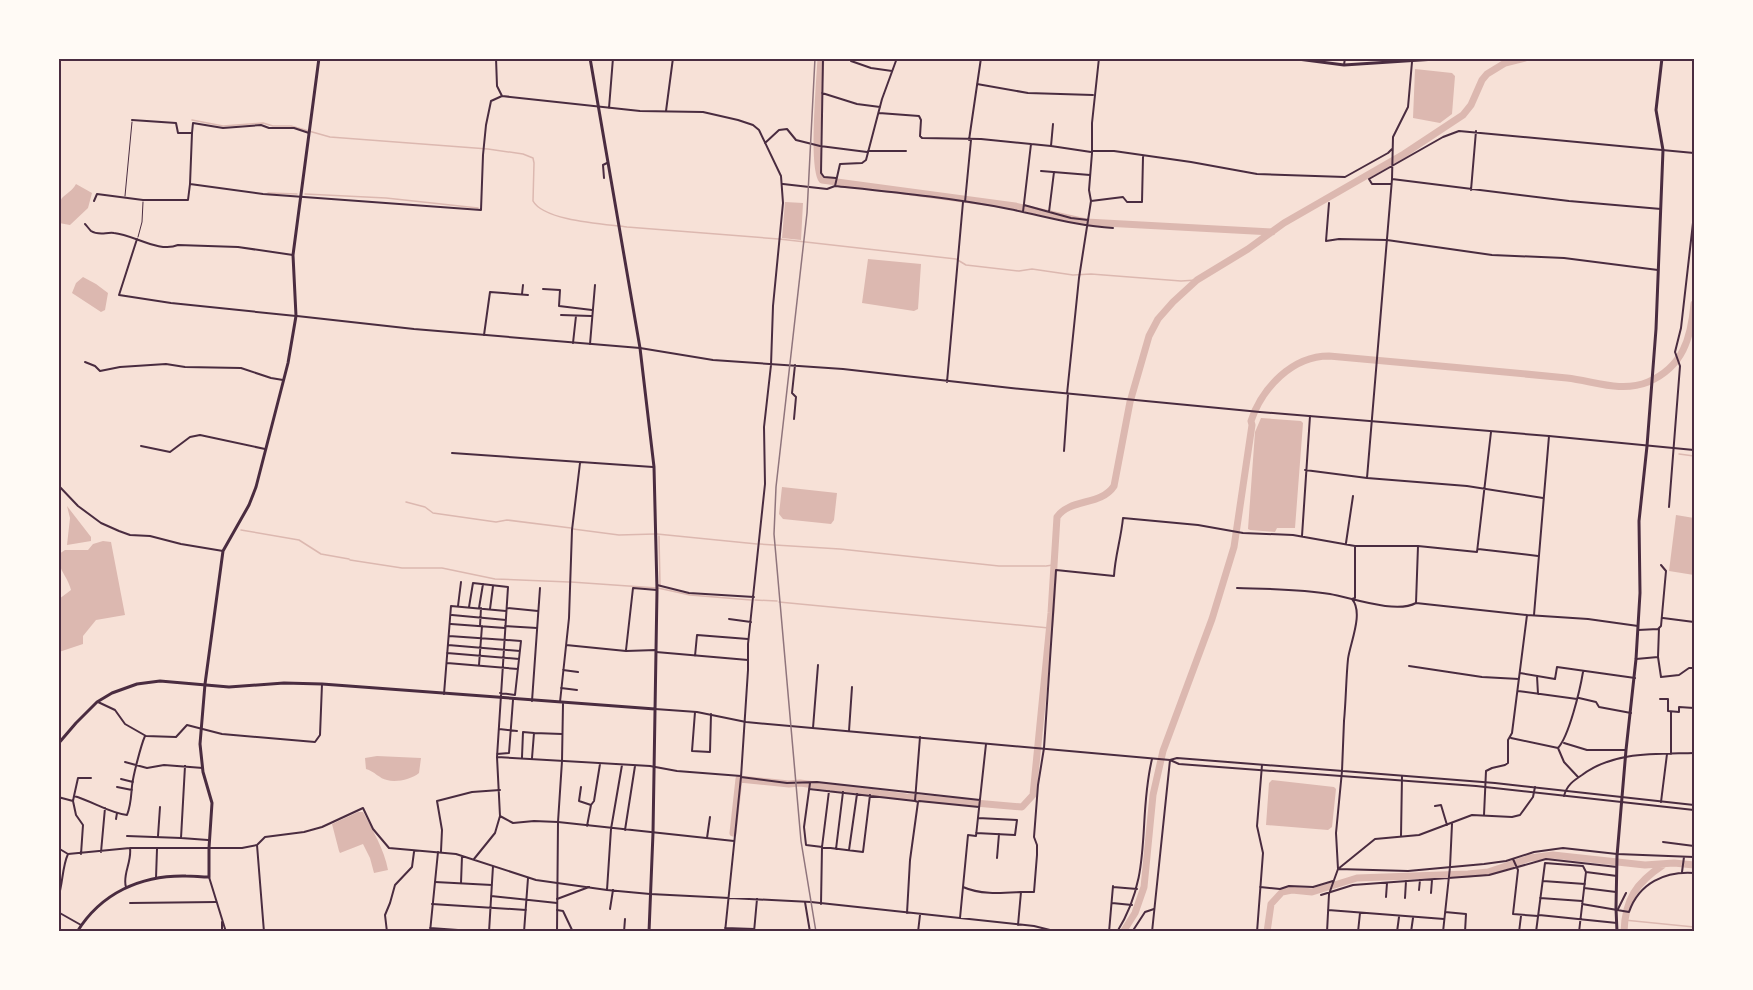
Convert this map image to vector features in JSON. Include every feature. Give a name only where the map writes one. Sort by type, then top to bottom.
[{"type":"main road","points":[[77,932],[103,903],[126,887],[140,881],[187,876],[209,877],[212,799],[203,768],[201,729],[205,684],[223,551],[249,505],[256,487],[284,380],[296,316],[293,255],[319,58]]},
{"type":"main road","points":[[590,58],[640,348],[654,467],[657,587],[652,894],[649,932]]},
{"type":"main road","points":[[1290,58],[1344,65],[1450,58]]},
{"type":"main road","points":[[1617,932],[1617,855],[1635,678],[1639,520],[1653,374],[1662,209],[1663,150],[1656,110],[1662,58]]},
{"type":"main road","points":[[58,744],[97,702],[124,687],[149,682],[234,687],[284,683],[322,684],[655,709]]},
{"type":"street","points":[[496,58],[497,86],[502,96]]},
{"type":"street","points":[[609,108],[613,58]]},
{"type":"street","points":[[666,111],[673,58]]},
{"type":"street","points":[[824,58],[821,173],[824,177],[836,178]]},
{"type":"street","points":[[835,186],[840,164],[862,163],[866,160],[880,107],[897,58]]},
{"type":"street","points":[[947,382],[970,140],[981,58]]},
{"type":"street","points":[[1064,451],[1067,394],[1078,287],[1091,201],[1089,190],[1094,95],[1099,58]]},
{"type":"street","points":[[1344,65],[1345,58]]},
{"type":"street","points":[[851,61],[871,68],[892,71]]},
{"type":"street","points":[[1367,478],[1392,184],[1393,137],[1409,102],[1410,61]]},
{"type":"street","points":[[977,84],[1028,93],[1094,95]]},
{"type":"street","points":[[822,93],[857,104],[880,107]]},
{"type":"street","points":[[190,184],[263,194],[482,210],[486,125],[492,101],[502,96],[639,111],[703,112],[738,120],[753,125],[759,130],[783,184],[771,365],[764,427],[765,484],[749,639],[746,722],[725,930],[754,930],[757,899]]},
{"type":"street","points":[[879,113],[919,116],[922,138],[1031,144],[1092,152],[1114,151],[1257,174],[1345,177],[1392,150]]},
{"type":"street","points":[[132,120],[176,123],[178,133],[192,133]]},
{"type":"street","points":[[94,201],[97,194],[143,200],[188,200],[193,123],[223,128],[261,125],[268,128],[294,128],[309,133]]},
{"type":"street","points":[[1051,146],[1053,124]]},
{"type":"street","points":[[765,144],[779,130],[787,129],[796,140],[820,146],[868,152],[906,151]]},
{"type":"street","points":[[1392,184],[1372,184],[1369,179],[1443,137],[1459,131],[1695,153]]},
{"type":"street","points":[[1471,190],[1476,131]]},
{"type":"street","points":[[1023,212],[1031,144]]},
{"type":"street","points":[[1091,201],[1123,197],[1127,202],[1142,202],[1143,157]]},
{"type":"street","points":[[604,178],[603,165],[608,162]]},
{"type":"street","points":[[1041,171],[1090,175]]},
{"type":"street","points":[[1048,219],[1054,172]]},
{"type":"street","points":[[1392,179],[1471,190],[1662,209]]},
{"type":"street","points":[[783,184],[827,189],[835,186],[964,202],[1023,212],[1088,227],[1113,228]]},
{"type":"street","points":[[1329,203],[1326,241],[1387,240],[1492,255],[1564,258],[1658,270]]},
{"type":"street","points":[[1024,205],[1071,218],[1088,220]]},
{"type":"street","points":[[1669,507],[1680,366],[1674,352],[1680,328],[1695,214]]},
{"type":"street","points":[[85,224],[92,231],[102,234],[114,233],[162,246],[238,247],[293,255]]},
{"type":"street","points":[[137,239],[119,295],[171,303],[484,335],[640,348],[713,360],[795,365],[1067,394],[1695,450]]},
{"type":"street","points":[[522,294],[523,285]]},
{"type":"street","points":[[590,344],[595,285]]},
{"type":"street","points":[[543,289],[560,290],[559,306],[592,310]]},
{"type":"street","points":[[484,335],[490,292],[528,295]]},
{"type":"street","points":[[561,315],[591,316]]},
{"type":"street","points":[[573,343],[576,316]]},
{"type":"street","points":[[85,362],[96,366],[100,371],[120,367],[166,364],[185,367],[241,368],[284,380]]},
{"type":"street","points":[[794,419],[796,397],[792,393],[795,365]]},
{"type":"street","points":[[1302,536],[1310,416]]},
{"type":"street","points":[[1478,549],[1491,432]]},
{"type":"street","points":[[141,446],[170,452],[190,437],[200,435],[266,450]]},
{"type":"street","points":[[1534,615],[1549,436]]},
{"type":"street","points":[[452,453],[654,467]]},
{"type":"street","points":[[557,932],[558,822],[562,761],[561,688],[569,618],[572,530],[580,463]]},
{"type":"street","points":[[1305,470],[1485,489],[1543,498]]},
{"type":"street","points":[[58,485],[78,506],[101,523],[119,531],[130,535],[150,536],[223,551]]},
{"type":"street","points":[[1346,543],[1353,496]]},
{"type":"street","points":[[963,887],[972,891],[991,893],[1034,892],[1037,845],[1034,837],[1056,570],[1114,576],[1115,554],[1120,547],[1123,518],[1198,525],[1232,532],[1302,536],[1355,546],[1418,546],[1477,552],[1478,549],[1538,556]]},
{"type":"street","points":[[1352,599],[1355,598],[1355,546]]},
{"type":"street","points":[[1416,603],[1418,546]]},
{"type":"street","points":[[1661,565],[1666,572],[1663,618],[1659,628],[1658,657],[1661,677],[1679,675],[1689,668],[1695,668]]},
{"type":"street","points":[[458,606],[461,582]]},
{"type":"street","points":[[469,608],[473,583],[508,588],[497,755],[500,816],[495,833],[474,859]]},
{"type":"street","points":[[479,665],[480,608],[483,584]]},
{"type":"street","points":[[490,609],[493,586]]},
{"type":"street","points":[[626,651],[633,588],[657,587],[754,597]]},
{"type":"street","points":[[532,701],[540,588]]},
{"type":"street","points":[[1238,588],[1317,593],[1388,606],[1410,606],[1416,603],[1588,619],[1638,628],[1659,628]]},
{"type":"street","points":[[1326,932],[1330,892],[1338,869],[1336,832],[1342,771],[1348,656],[1356,627],[1356,604],[1352,599]]},
{"type":"street","points":[[444,694],[451,606],[538,611]]},
{"type":"street","points":[[450,615],[506,620]]},
{"type":"street","points":[[1484,815],[1485,782],[1489,769],[1508,763],[1508,740],[1512,733],[1527,615]]},
{"type":"street","points":[[1663,618],[1695,622]]},
{"type":"street","points":[[729,619],[751,622]]},
{"type":"street","points":[[450,624],[537,628]]},
{"type":"street","points":[[695,656],[697,635],[749,639]]},
{"type":"street","points":[[449,636],[521,642],[515,695],[500,693]]},
{"type":"street","points":[[448,645],[520,651]]},
{"type":"street","points":[[566,645],[748,660]]},
{"type":"street","points":[[447,653],[519,659]]},
{"type":"street","points":[[1636,659],[1658,657]]},
{"type":"street","points":[[447,663],[518,669]]},
{"type":"street","points":[[813,728],[818,665]]},
{"type":"street","points":[[1409,666],[1519,679]]},
{"type":"street","points":[[1520,673],[1555,679],[1557,667],[1635,678]]},
{"type":"street","points":[[563,670],[578,672]]},
{"type":"street","points":[[1558,748],[1563,743],[1578,699],[1583,671]]},
{"type":"street","points":[[1537,676],[1538,694]]},
{"type":"street","points":[[97,702],[115,710],[125,724],[146,736],[176,736],[187,725],[238,736],[315,742],[320,735],[322,684]]},
{"type":"street","points":[[849,731],[852,687]]},
{"type":"street","points":[[561,688],[578,690]]},
{"type":"street","points":[[1517,691],[1596,702],[1599,707],[1631,713]]},
{"type":"street","points":[[1660,699],[1668,699],[1667,710],[1671,712],[1679,712],[1679,707],[1695,708]]},
{"type":"street","points":[[497,755],[509,753],[513,700]]},
{"type":"street","points":[[655,709],[711,714],[746,722],[1154,759],[1177,758],[1485,782],[1695,810]]},
{"type":"street","points":[[695,712],[692,751],[710,752],[711,714]]},
{"type":"street","points":[[1661,802],[1669,754],[1671,712]]},
{"type":"street","points":[[498,729],[517,731]]},
{"type":"street","points":[[522,758],[523,732],[562,734]]},
{"type":"street","points":[[532,758],[534,733]]},
{"type":"street","points":[[74,796],[96,802],[117,813],[127,814],[140,747],[146,736]]},
{"type":"street","points":[[907,913],[920,737]]},
{"type":"street","points":[[1510,737],[1558,748]]},
{"type":"street","points":[[1563,743],[1587,750],[1626,750]]},
{"type":"street","points":[[960,918],[968,835],[976,836],[986,744]]},
{"type":"street","points":[[1558,748],[1564,762],[1578,777]]},
{"type":"street","points":[[1564,796],[1572,782],[1599,764],[1626,756],[1695,753]]},
{"type":"street","points":[[497,755],[654,767],[775,782],[810,783],[980,800]]},
{"type":"street","points":[[1117,932],[1132,905],[1141,875],[1154,759]]},
{"type":"street","points":[[1169,760],[1179,764],[1485,787],[1564,796],[1695,806]]},
{"type":"street","points":[[1152,932],[1169,760]]},
{"type":"street","points":[[125,762],[147,768],[164,765],[203,768]]},
{"type":"street","points":[[587,826],[600,764]]},
{"type":"street","points":[[607,890],[611,829],[622,765]]},
{"type":"street","points":[[1257,932],[1263,846],[1257,826],[1262,765]]},
{"type":"street","points":[[181,838],[185,766]]},
{"type":"street","points":[[625,830],[635,766]]},
{"type":"street","points":[[1401,837],[1402,776]]},
{"type":"street","points":[[81,854],[83,825],[76,815],[73,801],[78,778],[91,778]]},
{"type":"street","points":[[121,779],[132,782]]},
{"type":"street","points":[[810,783],[804,827],[806,845],[863,852],[870,795]]},
{"type":"street","points":[[581,787],[579,801],[591,805]]},
{"type":"street","points":[[1338,869],[1375,838],[1419,835],[1468,816],[1508,818],[1520,814],[1536,787]]},
{"type":"street","points":[[117,788],[132,790]]},
{"type":"street","points":[[809,789],[979,807]]},
{"type":"street","points":[[493,867],[488,932],[430,930],[442,830],[437,801],[472,792],[500,790]]},
{"type":"street","points":[[821,903],[822,847],[829,791]]},
{"type":"street","points":[[836,849],[843,792]]},
{"type":"street","points":[[849,850],[857,794]]},
{"type":"street","points":[[58,797],[73,801]]},
{"type":"street","points":[[1435,806],[1441,806],[1447,825]]},
{"type":"street","points":[[158,836],[160,807]]},
{"type":"street","points":[[101,852],[105,808]]},
{"type":"street","points":[[58,848],[68,854],[130,848],[242,848],[257,845],[265,837],[304,832],[322,827],[363,808],[373,828],[385,846],[389,848],[462,855],[528,878],[652,894],[821,903],[1034,926],[1058,932]]},
{"type":"street","points":[[116,819],[117,813]]},
{"type":"street","points":[[500,816],[513,823],[558,822],[734,841]]},
{"type":"street","points":[[707,838],[710,817]]},
{"type":"street","points":[[976,833],[1015,835],[1017,820],[978,818]]},
{"type":"street","points":[[1443,932],[1452,824]]},
{"type":"street","points":[[998,858],[999,834]]},
{"type":"street","points":[[127,836],[209,840]]},
{"type":"street","points":[[1663,842],[1695,846]]},
{"type":"street","points":[[257,845],[264,932]]},
{"type":"street","points":[[126,887],[124,882],[131,858],[130,848]]},
{"type":"street","points":[[1338,869],[1408,871],[1499,863],[1534,852],[1563,848],[1617,855],[1695,857]]},
{"type":"street","points":[[156,878],[157,849]]},
{"type":"street","points":[[387,932],[385,915],[393,890],[412,867],[414,852]]},
{"type":"street","points":[[58,898],[63,880],[64,861],[68,854]]},
{"type":"street","points":[[461,883],[462,855]]},
{"type":"street","points":[[1682,872],[1684,857]]},
{"type":"street","points":[[1513,859],[1517,867],[1513,914],[1617,923]]},
{"type":"street","points":[[1321,895],[1353,885],[1490,875],[1553,859],[1617,866]]},
{"type":"street","points":[[1536,932],[1545,863],[1583,866],[1586,872],[1579,932]]},
{"type":"street","points":[[1586,872],[1617,876]]},
{"type":"street","points":[[1540,898],[1629,912],[1632,903],[1647,885],[1658,877],[1682,872],[1695,873]]},
{"type":"street","points":[[209,877],[224,932]]},
{"type":"street","points":[[524,932],[528,878]]},
{"type":"street","points":[[1419,890],[1420,880]]},
{"type":"street","points":[[1431,893],[1432,880]]},
{"type":"street","points":[[1543,880],[1616,892]]},
{"type":"street","points":[[1405,898],[1406,881]]},
{"type":"street","points":[[435,882],[492,885]]},
{"type":"street","points":[[1260,887],[1281,889],[1289,886],[1312,887],[1333,882]]},
{"type":"street","points":[[1386,897],[1387,883]]},
{"type":"street","points":[[1109,932],[1113,886],[1137,889]]},
{"type":"street","points":[[491,896],[557,901],[589,887]]},
{"type":"street","points":[[610,909],[614,890]]},
{"type":"street","points":[[1018,925],[1021,892]]},
{"type":"street","points":[[1618,909],[1626,893]]},
{"type":"street","points":[[130,903],[216,902]]},
{"type":"street","points":[[805,902],[810,932]]},
{"type":"street","points":[[1112,903],[1132,905]]},
{"type":"street","points":[[432,904],[526,910]]},
{"type":"street","points":[[1132,932],[1145,912],[1154,909]]},
{"type":"street","points":[[558,910],[563,911],[573,932]]},
{"type":"street","points":[[1328,910],[1444,919]]},
{"type":"street","points":[[58,912],[81,925]]},
{"type":"street","points":[[1445,912],[1466,914],[1465,932]]},
{"type":"street","points":[[1358,932],[1360,913]]},
{"type":"street","points":[[918,932],[920,915]]},
{"type":"street","points":[[1519,932],[1521,915]]},
{"type":"street","points":[[1397,932],[1399,917]]},
{"type":"street","points":[[1411,932],[1413,918]]},
{"type":"street","points":[[624,932],[625,919]]},
{"type":"lane","points":[[124,198],[132,120]]},
{"type":"lane","points":[[137,239],[142,222],[143,200]]},
{"type":"shaded area","points":[[1415,69],[1452,73],[1455,76],[1452,114],[1440,123],[1413,118]]},
{"type":"shaded area","points":[[76,184],[92,193],[88,208],[70,225],[59,223],[60,201]]},
{"type":"shaded area","points":[[785,202],[803,203],[801,240],[782,238]]},
{"type":"shaded area","points":[[868,259],[921,264],[918,309],[914,311],[862,303]]},
{"type":"shaded area","points":[[83,277],[108,293],[105,310],[101,312],[72,293],[76,283]]},
{"type":"shaded area","points":[[1261,418],[1303,423],[1295,528],[1277,528],[1275,532],[1248,529],[1255,432]]},
{"type":"shaded area","points":[[782,487],[837,493],[834,520],[831,524],[783,519],[779,514]]},
{"type":"shaded area","points":[[67,506],[91,537],[91,541],[67,545],[70,518]]},
{"type":"shaded area","points":[[1676,515],[1694,518],[1694,575],[1669,571]]},
{"type":"shaded area","points":[[103,541],[111,542],[125,615],[96,620],[83,636],[83,644],[59,652],[59,599],[71,590],[61,569],[59,554],[65,550],[88,550],[93,544]]},
{"type":"shaded area","points":[[377,756],[421,758],[419,773],[404,780],[384,779],[366,769],[365,758]]},
{"type":"shaded area","points":[[1272,780],[1334,787],[1336,789],[1332,827],[1328,830],[1266,825],[1269,783]]},
{"type":"shaded area","points":[[358,812],[363,812],[374,833],[388,870],[374,873],[363,844],[340,853],[332,824]]},
{"type":"waterway","points":[[821,58],[817,159],[822,180],[1015,206],[1086,222],[1272,232]]},
{"type":"waterway","points":[[733,833],[739,779],[800,783],[906,797],[1022,807],[1033,795],[1051,613],[1057,517],[1070,507],[1101,497],[1114,486],[1130,402],[1149,336],[1158,319],[1197,280],[1248,249],[1284,223],[1404,154],[1463,115],[1471,105],[1487,74],[1505,63],[1525,58]]},
{"type":"waterway","points":[[192,120],[223,126],[263,123],[273,126],[291,126],[330,137],[488,149],[523,154],[533,158],[533,201],[539,208],[562,217],[590,223],[779,239],[956,259],[966,265],[1019,271],[1032,269],[1073,275],[1197,280]]},
{"type":"waterway","points":[[268,193],[297,194]]},
{"type":"waterway","points":[[305,194],[386,198],[478,208]]},
{"type":"waterway","points":[[1123,932],[1135,913],[1144,887],[1153,795],[1163,751],[1212,619],[1234,547],[1251,421],[1263,397],[1280,376],[1315,357],[1329,356],[1567,378],[1618,386],[1638,385],[1660,376],[1677,360],[1687,340],[1694,304]]},
{"type":"waterway","points":[[1679,454],[1694,456]]},
{"type":"waterway","points":[[406,502],[425,507],[433,513],[496,522],[507,520],[571,528]]},
{"type":"waterway","points":[[573,529],[619,535],[655,534]]},
{"type":"waterway","points":[[241,530],[299,540],[321,554],[349,559]]},
{"type":"waterway","points":[[657,534],[757,544]]},
{"type":"waterway","points":[[659,536],[660,585]]},
{"type":"waterway","points":[[760,544],[774,545]]},
{"type":"waterway","points":[[775,545],[840,549],[999,566],[1045,566]]},
{"type":"waterway","points":[[350,560],[402,568],[442,568],[495,579],[569,582]]},
{"type":"waterway","points":[[1046,566],[1053,565]]},
{"type":"waterway","points":[[571,582],[657,588]]},
{"type":"waterway","points":[[658,588],[690,595],[751,600]]},
{"type":"waterway","points":[[755,600],[777,601]]},
{"type":"waterway","points":[[779,602],[1049,628]]},
{"type":"waterway","points":[[1267,932],[1271,904],[1282,892],[1292,890],[1312,892],[1357,878],[1488,872],[1530,858],[1553,855],[1645,865],[1674,863],[1694,865]]},
{"type":"waterway","points":[[1624,932],[1627,910],[1634,893],[1646,878],[1663,865]]},
{"type":"waterway","points":[[1624,920],[1694,927]]},
{"type":"railway","points":[[815,58],[807,213],[776,487],[774,534],[801,841],[816,932]]}]
